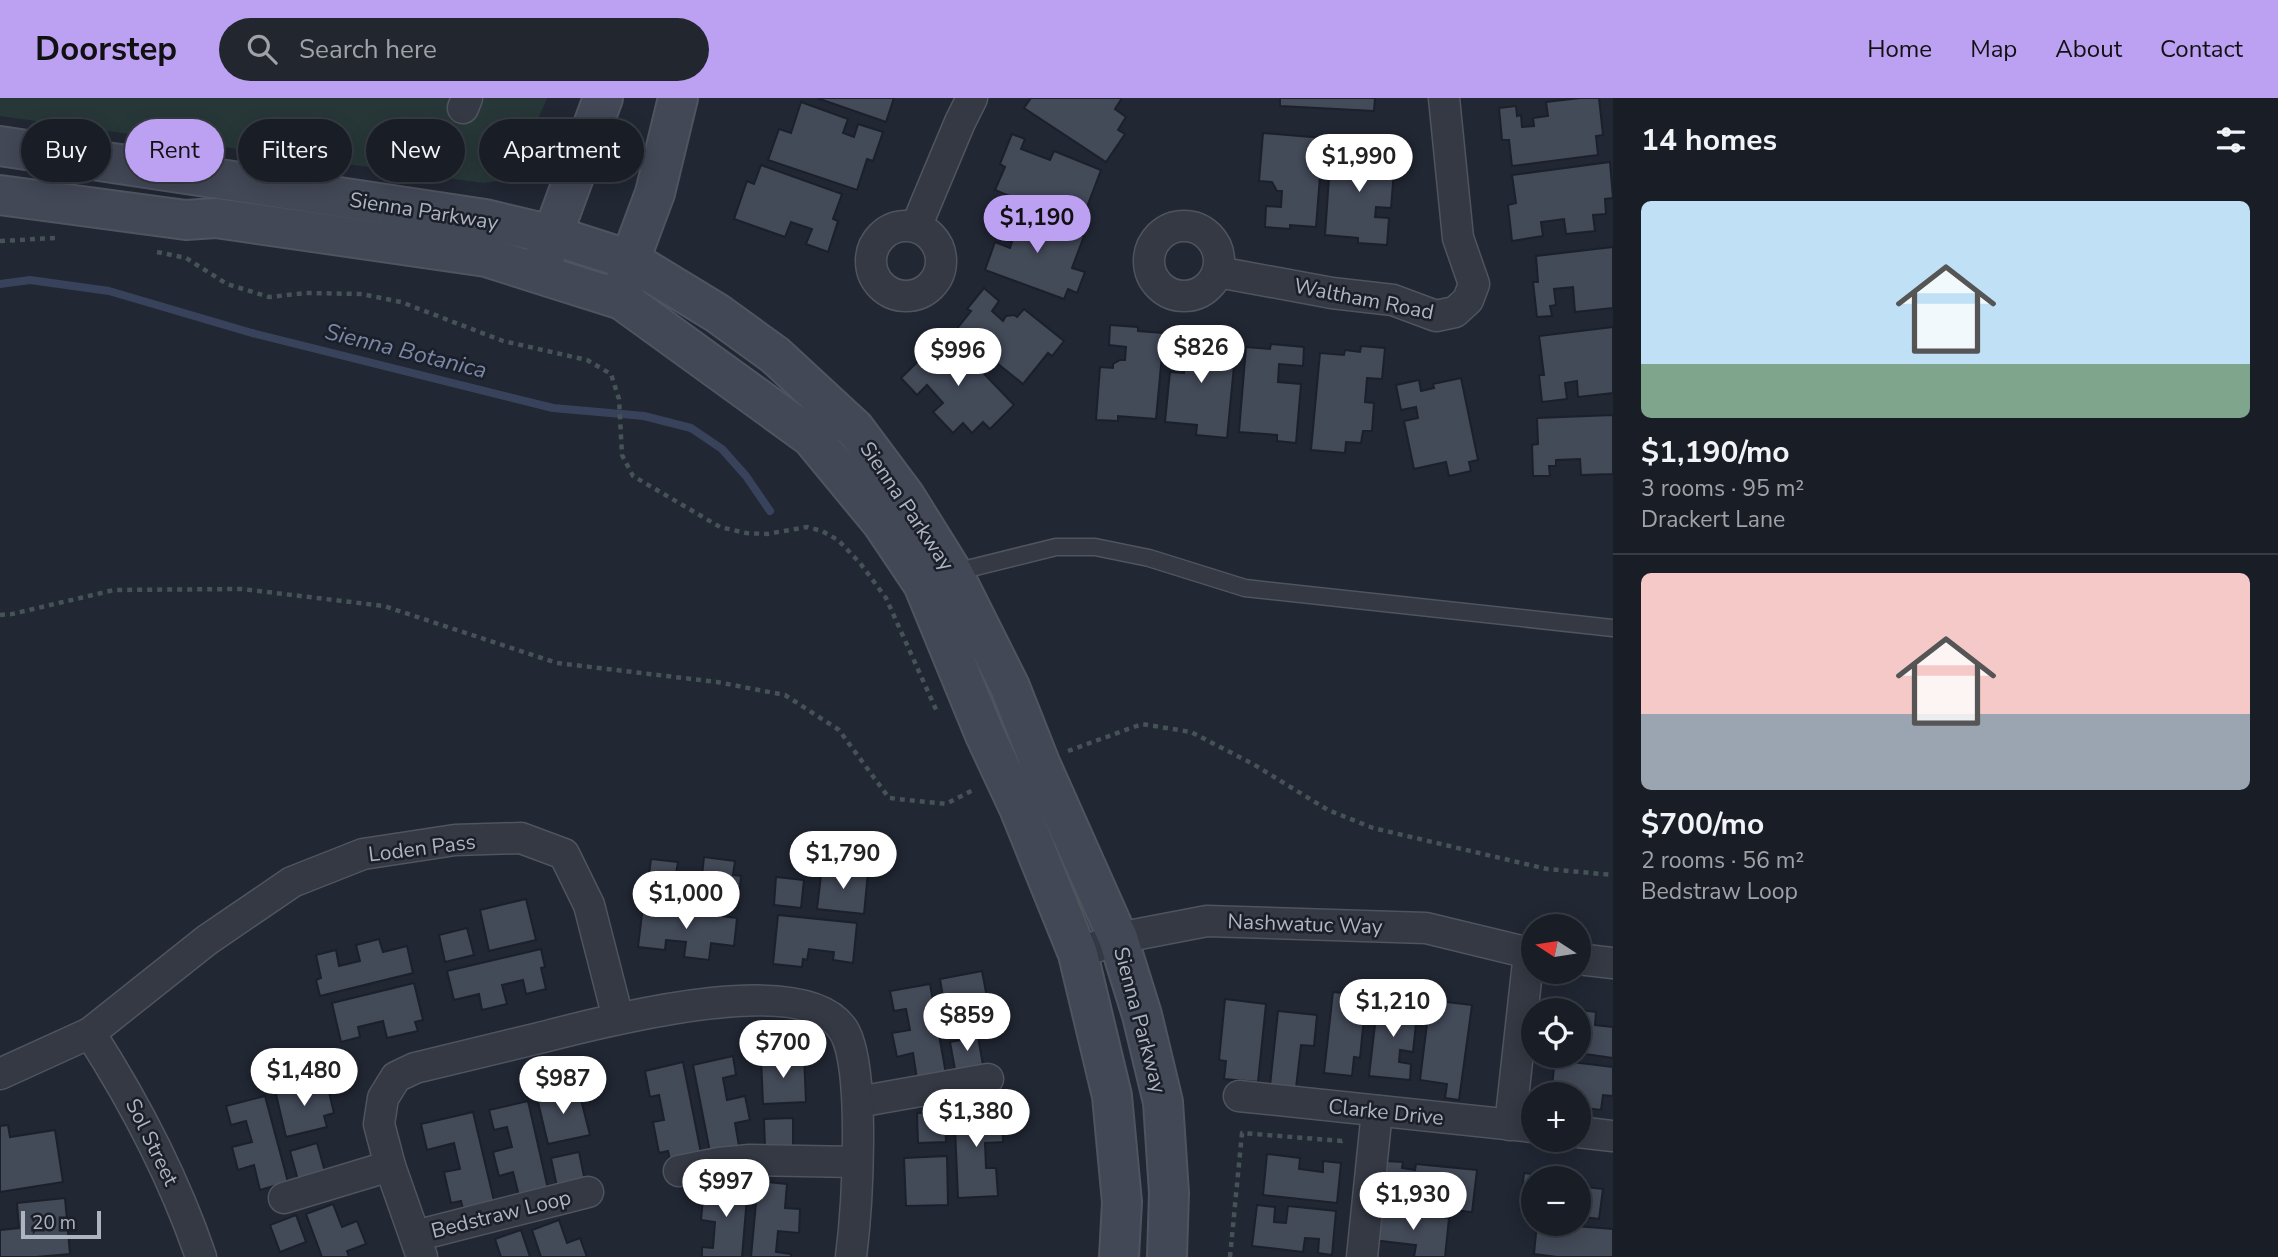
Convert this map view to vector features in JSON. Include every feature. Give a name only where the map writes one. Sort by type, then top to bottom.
[{"type":"main road","points":[[539,274],[603,98]]},
{"type":"main road","points":[[622,300],[630,260],[655,193],[678,98]]},
{"type":"main road","name":"Sienna Parkway","points":[[0,146],[485,219],[630,260],[717,313],[775,355],[855,429],[905,496],[938,579]]},
{"type":"main road","name":"Sienna Parkway","points":[[0,195],[186,220],[216,218],[486,257],[622,300],[811,437],[882,523],[938,579],[1010,687],[1006,777],[1078,954],[1112,1096],[1122,1202],[1119,1257]]},
{"type":"main road","name":"Sienna Parkway","points":[[1006,777],[1118,938],[1142,1015],[1163,1102],[1169,1193],[1167,1257]]},
{"type":"street","points":[[916,227],[972,98]]},
{"type":"street","name":"Waltham Road","points":[[1217,272],[1332,293],[1393,300],[1436,316],[1455,312],[1468,300],[1474,284],[1458,238],[1444,98]]},
{"type":"street","name":"Loden Pass","points":[[0,1074],[90,1033],[207,940],[292,882],[363,854],[455,840],[521,838],[564,854],[589,905],[618,1018]]},
{"type":"street","name":"Nashwatuc Way","points":[[1078,954],[1118,938],[1207,921],[1426,928],[1521,951]]},
{"type":"street","points":[[1591,960],[1613,963]]},
{"type":"street","points":[[1524,1082],[1529,984]]},
{"type":"street","name":"Bedstraw Loop","points":[[588,1192],[419,1246],[390,1166],[379,1124],[383,1098],[396,1077],[415,1068],[618,1018],[724,1001],[765,1001],[804,1006],[826,1014],[844,1030],[852,1051],[858,1102],[855,1230],[851,1257]]},
{"type":"street","name":"Sol Street","points":[[90,1033],[124,1086],[183,1206],[201,1257]]},
{"type":"street","points":[[858,1102],[988,1079]]},
{"type":"street","name":"Clarke Drive","points":[[1239,1096],[1521,1126]]},
{"type":"street","points":[[1362,1257],[1377,1111]]},
{"type":"street","points":[[1591,1133],[1613,1136]]},
{"type":"street","points":[[679,1171],[750,1160],[856,1162]]},
{"type":"street","points":[[284,1198],[390,1166]]},
{"type":"lane","points":[[938,579],[1056,547],[1095,547],[1149,558],[1245,588],[1613,628]]},
{"type":"path","points":[[0,241],[62,237]]},
{"type":"path","points":[[149,250],[186,258],[227,284],[269,296],[306,293],[362,294],[401,302],[503,341],[587,360],[611,374],[619,399],[622,455],[633,475],[720,527],[746,533],[767,534],[807,527],[822,531],[838,540],[860,563],[886,598],[940,718]]},
{"type":"path","points":[[0,615],[114,590],[242,589],[384,606],[557,663],[717,682],[785,695],[839,730],[889,798],[946,804],[1094,740],[1142,724],[1191,732],[1253,764],[1328,810],[1373,828],[1547,869],[1613,875]]},
{"type":"path","points":[[967,778],[1006,777]]},
{"type":"path","points":[[1230,1257],[1242,1133],[1342,1141],[1377,1111]]},
{"type":"shaded area","points":[[0,98],[547,98],[538,119],[479,119],[479,182],[491,182],[484,183],[465,180],[465,119],[366,119],[366,167],[352,165],[352,119],[238,119],[238,149],[224,147],[224,119],[125,119],[125,133],[111,131],[111,119],[22,119],[0,116]]},
{"type":"building","points":[[817,98],[894,98],[886,122]]},
{"type":"building","points":[[1031,98],[1122,98],[1115,109],[1126,117],[1118,130],[1125,134],[1106,162],[1024,108]]},
{"type":"building","points":[[1280,98],[1375,98],[1374,111],[1280,106]]},
{"type":"building","points":[[1599,98],[1603,135],[1596,136],[1598,155],[1512,166],[1509,140],[1502,140],[1499,108],[1516,106],[1517,116],[1521,115],[1522,127],[1534,126],[1533,118],[1548,116],[1546,102]]},
{"type":"building","points":[[801,102],[848,119],[843,133],[854,137],[858,124],[883,132],[873,161],[867,159],[857,190],[768,160],[779,129],[791,133]]},
{"type":"building","points":[[1263,133],[1323,138],[1316,227],[1265,227],[1266,206],[1281,207],[1282,191],[1277,191],[1272,182],[1259,181]]},
{"type":"building","points":[[1012,134],[1025,139],[1021,149],[1050,160],[1054,151],[1101,170],[1087,207],[1082,205],[1075,223],[995,190],[1005,167],[1000,164]]},
{"type":"building","points":[[1340,141],[1364,143],[1363,155],[1395,158],[1391,208],[1376,207],[1375,217],[1389,218],[1387,245],[1358,243],[1358,238],[1325,235],[1331,149],[1340,149]]},
{"type":"building","points":[[1610,162],[1613,198],[1605,199],[1606,214],[1593,215],[1595,231],[1566,234],[1564,219],[1541,222],[1543,236],[1512,241],[1508,205],[1516,203],[1512,175]]},
{"type":"building","points":[[761,165],[842,194],[833,219],[838,221],[828,252],[806,244],[812,229],[791,222],[785,237],[734,219],[747,181],[754,184]]},
{"type":"building","points":[[1002,207],[1026,215],[1020,229],[1032,233],[1037,219],[1084,236],[1072,268],[1085,272],[1077,293],[1068,289],[1064,299],[985,270],[995,242],[1010,248],[1012,242],[1002,238],[1004,232],[994,229]]},
{"type":"building","points":[[1613,247],[1613,308],[1575,312],[1573,287],[1554,289],[1556,305],[1550,306],[1552,316],[1537,317],[1533,282],[1538,282],[1536,256]]},
{"type":"building","points":[[984,288],[999,301],[992,311],[1003,321],[1006,316],[1017,317],[1024,309],[1064,341],[1052,356],[1048,353],[1023,384],[956,330],[971,311],[967,309]]},
{"type":"building","points":[[1110,325],[1138,327],[1138,331],[1164,333],[1156,419],[1118,416],[1118,421],[1096,420],[1100,367],[1113,368],[1113,364],[1125,360],[1126,347],[1109,345]]},
{"type":"building","points":[[1613,327],[1613,393],[1578,397],[1577,381],[1565,383],[1567,399],[1542,402],[1539,375],[1544,375],[1539,336]]},
{"type":"building","points":[[1173,333],[1203,335],[1202,342],[1236,345],[1227,438],[1196,435],[1197,425],[1165,422],[1170,372],[1184,373],[1185,362],[1170,361]]},
{"type":"building","points":[[946,334],[1014,405],[990,429],[983,422],[972,433],[963,423],[953,433],[933,412],[943,403],[927,385],[917,395],[901,378]]},
{"type":"building","points":[[1271,344],[1304,347],[1303,366],[1279,364],[1278,382],[1301,384],[1296,443],[1277,441],[1277,435],[1239,432],[1246,347],[1270,349]]},
{"type":"building","points":[[1361,346],[1385,348],[1382,379],[1367,378],[1365,402],[1374,403],[1372,431],[1363,431],[1361,443],[1346,442],[1345,453],[1311,450],[1320,353],[1344,355],[1345,350],[1360,352]]},
{"type":"building","points":[[1461,378],[1478,460],[1469,462],[1471,471],[1449,476],[1446,462],[1414,469],[1404,421],[1418,418],[1416,407],[1401,410],[1396,385],[1419,380],[1421,391],[1434,388],[1433,384]]},
{"type":"building","points":[[1613,415],[1613,474],[1581,475],[1580,459],[1556,460],[1556,466],[1549,466],[1550,476],[1533,476],[1532,445],[1538,444],[1537,418]]},
{"type":"building","points":[[704,857],[735,861],[733,875],[741,876],[738,908],[646,898],[651,859],[678,862],[676,874],[702,876]]},
{"type":"building","points":[[822,867],[868,872],[864,914],[817,909]]},
{"type":"building","points":[[776,877],[804,880],[801,908],[774,905]]},
{"type":"building","points":[[526,899],[536,940],[489,951],[480,910]]},
{"type":"building","points":[[643,906],[737,918],[734,946],[711,943],[709,960],[684,957],[686,942],[666,940],[665,950],[638,947]]},
{"type":"building","points":[[778,915],[857,923],[853,963],[833,960],[834,952],[809,949],[807,960],[803,959],[802,967],[773,964]]},
{"type":"building","points":[[467,928],[474,955],[445,962],[439,935]]},
{"type":"building","points":[[379,939],[383,952],[407,946],[413,973],[320,996],[316,980],[321,978],[316,955],[336,950],[339,966],[360,961],[356,945]]},
{"type":"building","points":[[541,949],[545,967],[541,968],[546,989],[526,994],[523,980],[502,985],[507,1004],[482,1010],[479,994],[454,1000],[447,971]]},
{"type":"building","points":[[982,971],[991,1019],[948,1026],[940,979]]},
{"type":"building","points":[[414,983],[423,1020],[415,1022],[418,1031],[387,1038],[383,1021],[358,1027],[360,1037],[341,1042],[332,1003]]},
{"type":"building","points":[[930,984],[946,1074],[917,1079],[913,1053],[897,1057],[892,1033],[910,1030],[906,1009],[894,1011],[890,991]]},
{"type":"building","points":[[1333,992],[1352,994],[1351,1005],[1365,1007],[1360,1058],[1354,1057],[1352,1076],[1324,1073]]},
{"type":"building","points":[[1225,999],[1266,1004],[1258,1082],[1224,1079],[1226,1061],[1219,1060]]},
{"type":"building","points":[[1378,999],[1418,1004],[1413,1052],[1400,1050],[1399,1062],[1411,1064],[1410,1080],[1369,1076]]},
{"type":"building","points":[[1430,1000],[1472,1005],[1459,1100],[1445,1098],[1447,1084],[1420,1080]]},
{"type":"building","points":[[1278,1011],[1317,1015],[1314,1046],[1301,1045],[1296,1088],[1270,1086]]},
{"type":"building","points":[[1591,1011],[1596,1012],[1595,1025],[1613,1027],[1613,1058],[1591,1055]]},
{"type":"building","points":[[978,1037],[983,1065],[955,1070],[950,1042]]},
{"type":"building","points":[[804,1055],[806,1102],[763,1104],[761,1057]]},
{"type":"building","points":[[733,1056],[736,1075],[723,1078],[727,1100],[745,1096],[750,1120],[735,1123],[739,1146],[710,1152],[693,1065]]},
{"type":"building","points":[[683,1062],[701,1153],[670,1160],[668,1151],[659,1153],[653,1122],[664,1120],[659,1095],[650,1097],[645,1071]]},
{"type":"building","points":[[1591,1064],[1613,1067],[1613,1096],[1603,1095],[1601,1110],[1591,1109],[1591,1082],[1552,1082],[1554,1068],[1591,1068]]},
{"type":"building","points":[[315,1080],[318,1090],[328,1088],[334,1113],[324,1116],[327,1127],[286,1137],[275,1090]]},
{"type":"building","points":[[578,1088],[590,1135],[548,1144],[537,1098]]},
{"type":"building","points":[[265,1096],[288,1182],[260,1190],[254,1165],[238,1170],[232,1147],[252,1142],[246,1121],[231,1125],[226,1106]]},
{"type":"building","points":[[528,1101],[548,1189],[519,1196],[513,1172],[499,1176],[493,1152],[512,1147],[507,1127],[494,1130],[489,1110]]},
{"type":"building","points":[[987,1102],[988,1111],[1002,1111],[1003,1142],[985,1143],[986,1168],[996,1168],[998,1196],[958,1198],[954,1104]]},
{"type":"building","points":[[473,1112],[494,1201],[463,1209],[461,1201],[451,1203],[444,1172],[460,1169],[454,1143],[427,1150],[421,1124]]},
{"type":"building","points":[[945,1112],[946,1142],[918,1143],[917,1113]]},
{"type":"building","points":[[793,1118],[793,1147],[765,1148],[764,1119]]},
{"type":"building","points":[[8,1125],[10,1137],[55,1130],[63,1182],[0,1192],[0,1126]]},
{"type":"building","points":[[317,1143],[325,1172],[298,1180],[290,1151]]},
{"type":"building","points":[[579,1152],[585,1181],[557,1187],[551,1158]]},
{"type":"building","points":[[1267,1154],[1300,1158],[1299,1169],[1323,1172],[1323,1161],[1341,1163],[1337,1203],[1263,1195]]},
{"type":"building","points":[[947,1156],[948,1205],[906,1206],[904,1158]]},
{"type":"building","points":[[1384,1161],[1403,1162],[1402,1168],[1415,1170],[1416,1164],[1477,1170],[1472,1212],[1433,1208],[1434,1195],[1424,1194],[1422,1207],[1394,1204],[1397,1178],[1382,1176]]},
{"type":"building","points":[[758,1181],[787,1184],[785,1208],[800,1209],[799,1233],[778,1231],[776,1252],[791,1254],[791,1257],[751,1257]]},
{"type":"building","points":[[712,1182],[748,1185],[742,1257],[702,1257],[702,1247],[713,1248],[715,1222],[701,1220],[704,1189],[711,1190]]},
{"type":"building","points":[[1591,1188],[1603,1189],[1599,1219],[1591,1218]]},
{"type":"building","points":[[65,1198],[70,1254],[0,1257],[0,1230],[19,1228],[17,1203]]},
{"type":"building","points":[[333,1204],[342,1227],[357,1221],[366,1244],[347,1251],[349,1257],[322,1257],[306,1214]]},
{"type":"building","points":[[1257,1205],[1275,1207],[1274,1222],[1286,1223],[1288,1206],[1336,1211],[1332,1255],[1318,1253],[1319,1239],[1305,1238],[1303,1252],[1252,1246]]},
{"type":"building","points":[[1376,1209],[1449,1218],[1445,1257],[1414,1257],[1416,1245],[1373,1240]]},
{"type":"building","points":[[296,1215],[306,1242],[280,1252],[270,1225]]},
{"type":"building","points":[[559,1220],[567,1243],[580,1238],[587,1257],[541,1257],[532,1230]]},
{"type":"building","points":[[1591,1227],[1613,1229],[1613,1257],[1557,1257],[1534,1254],[1536,1236],[1591,1236]]},
{"type":"building","points":[[521,1230],[530,1257],[501,1257],[495,1239]]},
{"type":"waterway","name":"Sienna Botanica","points":[[0,284],[30,280],[109,291],[252,333],[553,408],[644,416],[691,428],[722,449],[746,476],[770,511]]}]
